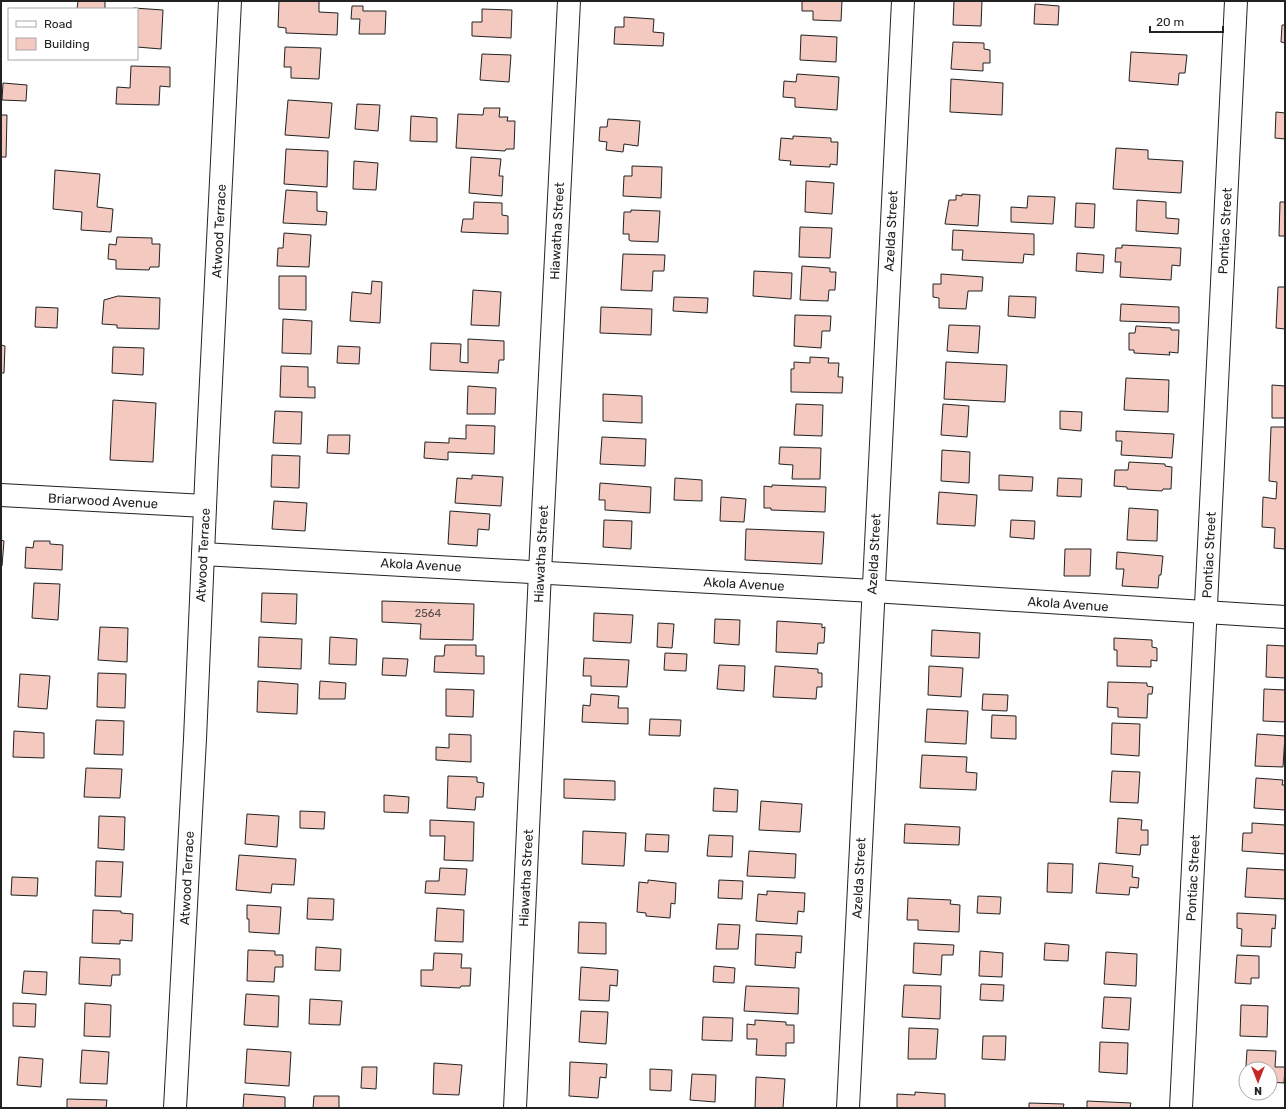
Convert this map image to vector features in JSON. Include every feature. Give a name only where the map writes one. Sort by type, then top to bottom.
[{"type":"street","name":"Atwood Terrace","points":[[175,1108],[230,1]]},
{"type":"street","name":"Hiawatha Street","points":[[515,1108],[569,1]]},
{"type":"street","name":"Azelda Street","points":[[848,1108],[903,1]]},
{"type":"street","name":"Pontiac Street","points":[[1181,1108],[1236,1]]},
{"type":"street","name":"Briarwood Avenue","points":[[1,495],[205,506]]},
{"type":"street","name":"Akola Avenue","points":[[203,554],[873,591],[1285,617]]},
{"type":"building","points":[[78,1],[105,1],[105,8],[77,8]]},
{"type":"building","points":[[279,1],[319,1],[319,12],[338,13],[337,35],[286,33],[286,28],[278,27]]},
{"type":"building","points":[[802,1],[842,1],[841,21],[813,20],[813,11],[802,11]]},
{"type":"building","points":[[954,1],[982,1],[981,26],[953,25]]},
{"type":"building","points":[[1035,4],[1059,6],[1058,25],[1034,24]]},
{"type":"building","points":[[352,6],[363,6],[363,11],[386,11],[385,34],[359,34],[360,19],[351,19]]},
{"type":"building","points":[[138,8],[163,10],[161,49],[138,47]]},
{"type":"building","points":[[482,9],[512,10],[511,38],[472,36],[472,22],[482,22]]},
{"type":"building","points":[[624,17],[654,19],[653,32],[664,33],[663,46],[614,44],[615,27],[624,27]]},
{"type":"building","points":[[1282,25],[1285,25],[1285,43],[1281,42]]},
{"type":"building","points":[[801,35],[837,37],[836,62],[800,60]]},
{"type":"building","points":[[953,42],[984,43],[984,49],[990,50],[990,63],[983,63],[983,71],[951,69]]},
{"type":"building","points":[[285,47],[321,48],[319,79],[291,78],[291,67],[284,67]]},
{"type":"building","points":[[1131,52],[1187,55],[1185,73],[1179,73],[1178,85],[1129,81]]},
{"type":"building","points":[[482,54],[511,55],[509,82],[480,80]]},
{"type":"building","points":[[131,66],[170,67],[170,87],[160,86],[159,105],[116,104],[117,87],[130,88]]},
{"type":"building","points":[[797,74],[839,77],[837,110],[795,107],[795,98],[783,97],[784,81],[796,82]]},
{"type":"building","points":[[951,79],[1003,83],[1002,115],[950,112]]},
{"type":"building","points":[[3,83],[27,85],[26,101],[2,100]]},
{"type":"building","points":[[288,100],[332,103],[329,138],[285,135]]},
{"type":"building","points":[[357,104],[380,105],[378,131],[355,129]]},
{"type":"building","points":[[484,108],[500,108],[499,117],[508,117],[507,121],[515,121],[514,149],[506,149],[505,151],[456,148],[458,114],[483,115]]},
{"type":"building","points":[[1276,112],[1285,113],[1285,139],[1275,138]]},
{"type":"building","points":[[1,115],[7,115],[6,157],[1,157]]},
{"type":"building","points":[[411,116],[437,118],[437,142],[410,141]]},
{"type":"building","points":[[608,119],[640,121],[638,146],[624,144],[623,152],[606,150],[607,142],[599,141],[600,127],[607,127]]},
{"type":"building","points":[[793,136],[831,138],[831,142],[838,142],[837,165],[830,164],[830,167],[790,165],[791,161],[779,160],[781,138],[793,139]]},
{"type":"building","points":[[1116,148],[1148,150],[1148,159],[1183,161],[1181,193],[1113,189]]},
{"type":"building","points":[[286,149],[328,151],[327,187],[284,184]]},
{"type":"building","points":[[471,157],[501,159],[499,176],[503,176],[502,196],[469,193]]},
{"type":"building","points":[[354,161],[378,163],[376,190],[353,189]]},
{"type":"building","points":[[632,166],[662,167],[661,198],[623,196],[624,176],[632,176]]},
{"type":"building","points":[[55,170],[100,174],[97,207],[113,209],[111,232],[81,230],[82,212],[53,209]]},
{"type":"building","points":[[806,181],[834,183],[832,214],[805,212]]},
{"type":"building","points":[[286,190],[317,192],[317,211],[327,212],[326,225],[283,223]]},
{"type":"building","points":[[962,194],[980,195],[978,226],[945,224],[949,200],[956,200],[956,195],[962,196]]},
{"type":"building","points":[[1028,196],[1055,197],[1053,224],[1011,222],[1011,207],[1027,208]]},
{"type":"building","points":[[1137,200],[1166,202],[1166,218],[1179,219],[1178,234],[1136,231]]},
{"type":"building","points":[[474,202],[502,203],[502,215],[508,216],[508,234],[461,232],[463,219],[473,219]]},
{"type":"building","points":[[1280,202],[1285,202],[1285,236],[1279,236]]},
{"type":"building","points":[[1076,203],[1095,204],[1094,228],[1075,227]]},
{"type":"building","points":[[631,210],[660,211],[658,242],[631,241],[629,240],[629,234],[623,234],[624,212],[631,212]]},
{"type":"building","points":[[800,227],[832,228],[830,258],[799,257]]},
{"type":"building","points":[[953,230],[1034,234],[1034,255],[1024,254],[1023,263],[962,260],[963,250],[952,250]]},
{"type":"building","points":[[284,233],[311,235],[309,267],[277,266],[278,248],[283,248]]},
{"type":"building","points":[[117,237],[152,238],[152,244],[160,244],[159,267],[150,267],[149,270],[116,269],[116,260],[108,259],[109,244],[116,245]]},
{"type":"building","points":[[1122,245],[1181,248],[1180,266],[1172,265],[1171,280],[1120,277],[1121,262],[1115,262],[1116,248],[1122,248]]},
{"type":"building","points":[[1077,253],[1104,255],[1103,273],[1076,271]]},
{"type":"building","points":[[623,254],[665,255],[664,271],[653,271],[652,291],[621,290]]},
{"type":"building","points":[[802,266],[830,268],[830,272],[836,272],[835,290],[829,290],[828,301],[800,300]]},
{"type":"building","points":[[754,271],[792,273],[791,299],[753,296]]},
{"type":"building","points":[[941,274],[983,277],[982,291],[968,291],[966,309],[939,308],[939,298],[933,297],[933,284],[941,284]]},
{"type":"building","points":[[279,276],[306,276],[306,310],[279,309]]},
{"type":"building","points":[[372,281],[382,282],[380,323],[350,321],[352,292],[371,294]]},
{"type":"building","points":[[1278,287],[1285,287],[1285,329],[1276,328]]},
{"type":"building","points":[[473,290],[501,292],[499,326],[471,325]]},
{"type":"building","points":[[118,296],[160,298],[159,329],[117,328],[117,325],[102,324],[104,300]]},
{"type":"building","points":[[1009,296],[1036,297],[1035,318],[1008,316]]},
{"type":"building","points":[[674,297],[708,298],[707,313],[673,311]]},
{"type":"building","points":[[1121,304],[1179,307],[1179,323],[1120,321]]},
{"type":"building","points":[[36,307],[58,308],[57,328],[35,327]]},
{"type":"building","points":[[601,307],[652,309],[651,335],[600,333]]},
{"type":"building","points":[[795,315],[831,316],[830,331],[822,331],[821,348],[794,346]]},
{"type":"building","points":[[283,319],[312,321],[311,354],[282,353]]},
{"type":"building","points":[[949,325],[980,326],[978,353],[947,351]]},
{"type":"building","points":[[1136,326],[1171,328],[1171,330],[1179,330],[1178,353],[1169,352],[1170,355],[1134,353],[1134,350],[1129,350],[1129,333],[1135,333]]},
{"type":"building","points":[[468,339],[504,341],[504,360],[499,360],[498,373],[430,370],[431,343],[461,344],[460,362],[468,363]]},
{"type":"building","points":[[1,345],[5,346],[4,373],[1,373]]},
{"type":"building","points":[[338,346],[360,347],[359,364],[337,363]]},
{"type":"building","points":[[113,347],[144,348],[143,375],[112,373]]},
{"type":"building","points":[[810,357],[829,358],[828,363],[839,363],[838,377],[843,377],[842,393],[791,392],[791,369],[794,369],[794,362],[810,363]]},
{"type":"building","points":[[946,362],[1007,365],[1005,402],[944,399]]},
{"type":"building","points":[[281,366],[308,367],[308,387],[315,387],[315,398],[280,397]]},
{"type":"building","points":[[1126,378],[1169,380],[1168,412],[1124,410]]},
{"type":"building","points":[[1272,385],[1285,386],[1285,418],[1272,418]]},
{"type":"building","points":[[468,386],[496,388],[495,414],[467,414]]},
{"type":"building","points":[[603,394],[642,396],[642,423],[603,421]]},
{"type":"building","points":[[113,400],[156,403],[153,462],[110,460]]},
{"type":"building","points":[[796,404],[823,405],[822,436],[794,435]]},
{"type":"building","points":[[943,404],[969,406],[967,437],[941,435]]},
{"type":"building","points":[[275,411],[302,412],[301,444],[273,443]]},
{"type":"building","points":[[1060,411],[1082,412],[1081,431],[1060,429]]},
{"type":"building","points":[[466,425],[495,426],[494,454],[448,452],[448,460],[424,458],[425,442],[449,443],[449,438],[466,439]]},
{"type":"building","points":[[1271,427],[1285,427],[1285,549],[1274,548],[1275,528],[1262,527],[1263,497],[1276,499],[1277,482],[1269,481]]},
{"type":"building","points":[[1116,431],[1174,434],[1172,458],[1121,455],[1122,441],[1116,441]]},
{"type":"building","points":[[328,435],[350,435],[349,454],[327,453]]},
{"type":"building","points":[[602,437],[646,439],[645,466],[600,464]]},
{"type":"building","points":[[780,447],[821,448],[820,479],[792,479],[793,465],[779,464]]},
{"type":"building","points":[[942,450],[970,452],[969,483],[941,481]]},
{"type":"building","points":[[272,455],[300,456],[299,488],[271,487]]},
{"type":"building","points":[[1129,462],[1165,464],[1165,466],[1172,467],[1171,489],[1163,489],[1162,491],[1127,489],[1127,487],[1114,486],[1115,470],[1128,470]]},
{"type":"building","points":[[472,475],[503,477],[501,506],[455,503],[457,478],[472,479]]},
{"type":"building","points":[[999,475],[1033,477],[1032,491],[999,490]]},
{"type":"building","points":[[675,478],[702,480],[702,501],[674,500]]},
{"type":"building","points":[[1058,478],[1082,479],[1081,497],[1057,496]]},
{"type":"building","points":[[600,483],[651,487],[650,513],[605,510],[605,500],[599,500]]},
{"type":"building","points":[[772,485],[826,487],[825,512],[771,510],[771,508],[764,508],[764,486],[772,487]]},
{"type":"building","points":[[939,492],[977,495],[975,526],[937,524]]},
{"type":"building","points":[[721,497],[746,499],[744,522],[720,521]]},
{"type":"building","points":[[274,501],[307,503],[305,531],[272,529]]},
{"type":"building","points":[[1129,508],[1158,510],[1157,541],[1127,540]]},
{"type":"building","points":[[450,511],[490,514],[489,530],[478,529],[477,546],[448,544]]},
{"type":"building","points":[[604,520],[632,521],[631,549],[603,547]]},
{"type":"building","points":[[1011,520],[1035,521],[1034,539],[1010,537]]},
{"type":"building","points":[[746,529],[824,532],[822,564],[745,560]]},
{"type":"building","points":[[1,540],[4,541],[2,566],[1,566]]},
{"type":"building","points":[[34,541],[50,541],[50,544],[63,545],[62,570],[25,568],[26,547],[33,548]]},
{"type":"building","points":[[1065,549],[1091,549],[1090,576],[1064,576]]},
{"type":"building","points":[[1117,552],[1163,556],[1158,588],[1122,586],[1124,569],[1116,569]]},
{"type":"building","points":[[34,583],[60,584],[58,620],[32,618]]},
{"type":"building","points":[[262,593],[297,594],[296,624],[261,622]]},
{"type":"building","points":[[382,601],[474,604],[473,640],[420,639],[421,624],[382,622]]},
{"type":"building","points":[[594,613],[633,615],[631,643],[593,641]]},
{"type":"building","points":[[715,619],[740,620],[739,645],[714,643]]},
{"type":"building","points":[[777,621],[822,624],[822,628],[825,627],[824,643],[818,643],[817,654],[776,652]]},
{"type":"building","points":[[658,623],[674,624],[672,648],[657,647]]},
{"type":"building","points":[[100,627],[128,628],[127,662],[98,660]]},
{"type":"building","points":[[932,630],[980,633],[979,658],[931,656]]},
{"type":"building","points":[[259,637],[302,639],[301,669],[258,667]]},
{"type":"building","points":[[330,637],[357,639],[356,665],[329,664]]},
{"type":"building","points":[[1114,638],[1152,640],[1152,647],[1157,648],[1157,661],[1151,660],[1151,667],[1117,666],[1117,650],[1114,650]]},
{"type":"building","points":[[445,645],[476,645],[476,656],[484,656],[484,674],[434,672],[435,656],[444,656]]},
{"type":"building","points":[[1267,645],[1285,646],[1285,678],[1266,677]]},
{"type":"building","points":[[665,653],[687,654],[686,671],[664,670]]},
{"type":"building","points":[[383,658],[408,659],[406,676],[382,675]]},
{"type":"building","points":[[584,658],[629,660],[627,687],[591,686],[591,676],[583,676]]},
{"type":"building","points":[[719,665],[745,666],[744,691],[717,689]]},
{"type":"building","points":[[775,666],[818,669],[818,673],[822,673],[822,687],[817,687],[816,699],[773,697]]},
{"type":"building","points":[[929,666],[963,668],[961,697],[928,695]]},
{"type":"building","points":[[98,673],[126,674],[125,708],[97,707]]},
{"type":"building","points":[[20,674],[50,676],[47,709],[18,707]]},
{"type":"building","points":[[258,681],[298,684],[297,714],[257,712]]},
{"type":"building","points":[[320,681],[346,683],[345,699],[319,699]]},
{"type":"building","points":[[1108,682],[1147,683],[1147,686],[1153,687],[1152,694],[1148,694],[1147,718],[1118,717],[1118,708],[1107,707]]},
{"type":"building","points":[[446,689],[474,690],[473,717],[446,716]]},
{"type":"building","points":[[1264,689],[1285,690],[1285,722],[1263,721]]},
{"type":"building","points":[[591,694],[619,696],[618,708],[628,708],[628,724],[582,722],[583,705],[590,706]]},
{"type":"building","points":[[983,694],[1008,695],[1007,711],[982,710]]},
{"type":"building","points":[[927,709],[968,711],[966,744],[925,742]]},
{"type":"building","points":[[992,715],[1016,716],[1016,739],[991,738]]},
{"type":"building","points":[[650,719],[681,720],[680,736],[649,735]]},
{"type":"building","points":[[96,720],[124,721],[123,755],[94,754]]},
{"type":"building","points":[[1112,723],[1140,724],[1139,756],[1111,754]]},
{"type":"building","points":[[14,731],[44,733],[44,758],[13,757]]},
{"type":"building","points":[[449,734],[471,735],[471,762],[436,760],[436,747],[449,748]]},
{"type":"building","points":[[1257,734],[1285,736],[1283,767],[1255,766]]},
{"type":"building","points":[[922,755],[967,757],[966,772],[977,773],[976,790],[920,788]]},
{"type":"building","points":[[86,768],[122,769],[120,798],[84,797]]},
{"type":"building","points":[[1112,771],[1140,772],[1138,803],[1110,802]]},
{"type":"building","points":[[448,776],[477,777],[477,782],[484,783],[483,797],[476,797],[475,810],[447,808]]},
{"type":"building","points":[[1256,778],[1283,780],[1282,785],[1285,785],[1285,810],[1254,808]]},
{"type":"building","points":[[564,779],[615,781],[615,800],[564,798]]},
{"type":"building","points":[[714,788],[738,790],[737,812],[713,811]]},
{"type":"building","points":[[384,795],[409,797],[408,813],[384,812]]},
{"type":"building","points":[[761,801],[802,804],[800,832],[759,830]]},
{"type":"building","points":[[300,811],[325,812],[324,829],[300,828]]},
{"type":"building","points":[[247,814],[279,816],[277,847],[245,844]]},
{"type":"building","points":[[99,816],[125,817],[124,850],[98,848]]},
{"type":"building","points":[[1118,818],[1142,820],[1141,830],[1148,830],[1148,845],[1141,845],[1140,855],[1116,853]]},
{"type":"building","points":[[430,820],[474,822],[473,861],[444,860],[445,836],[430,836]]},
{"type":"building","points":[[1252,823],[1285,825],[1285,854],[1242,851],[1243,833],[1252,833]]},
{"type":"building","points":[[905,824],[960,827],[959,845],[904,843]]},
{"type":"building","points":[[583,831],[626,833],[624,866],[582,864]]},
{"type":"building","points":[[646,834],[669,835],[668,852],[645,851]]},
{"type":"building","points":[[709,835],[733,836],[732,857],[707,856]]},
{"type":"building","points":[[749,851],[796,854],[795,878],[747,876]]},
{"type":"building","points":[[239,855],[296,859],[294,885],[272,884],[271,893],[236,890]]},
{"type":"building","points":[[96,861],[123,862],[121,897],[95,896]]},
{"type":"building","points":[[1048,863],[1073,864],[1072,893],[1047,892]]},
{"type":"building","points":[[1099,863],[1133,866],[1132,877],[1139,878],[1138,888],[1130,887],[1129,895],[1096,893]]},
{"type":"building","points":[[440,868],[467,869],[465,895],[425,893],[426,881],[439,881]]},
{"type":"building","points":[[1247,868],[1285,870],[1285,899],[1245,897]]},
{"type":"building","points":[[12,877],[38,878],[37,896],[11,895]]},
{"type":"building","points":[[648,880],[676,883],[675,904],[671,903],[670,918],[646,916],[646,913],[637,912],[639,882],[648,883]]},
{"type":"building","points":[[719,880],[743,881],[742,899],[718,898]]},
{"type":"building","points":[[767,891],[805,893],[804,912],[798,911],[797,924],[756,921],[758,894],[767,895]]},
{"type":"building","points":[[978,896],[1001,897],[1000,914],[977,913]]},
{"type":"building","points":[[308,898],[334,899],[333,920],[307,919]]},
{"type":"building","points":[[908,898],[951,900],[950,904],[960,905],[959,932],[918,930],[918,920],[907,920]]},
{"type":"building","points":[[247,905],[281,907],[279,934],[249,932]]},
{"type":"building","points":[[437,908],[464,910],[463,942],[435,941]]},
{"type":"building","points":[[93,910],[121,911],[121,913],[133,914],[132,941],[120,940],[120,944],[92,943]]},
{"type":"building","points":[[1237,913],[1276,915],[1275,929],[1272,928],[1271,947],[1241,946],[1242,929],[1237,928]]},
{"type":"building","points":[[579,922],[606,923],[606,954],[578,953]]},
{"type":"building","points":[[718,924],[740,925],[738,949],[716,949]]},
{"type":"building","points":[[756,934],[802,936],[801,953],[796,952],[795,968],[755,965]]},
{"type":"building","points":[[914,943],[954,945],[953,955],[942,955],[941,975],[913,973]]},
{"type":"building","points":[[1045,943],[1069,945],[1068,961],[1044,960]]},
{"type":"building","points":[[316,947],[341,949],[340,971],[315,970]]},
{"type":"building","points":[[248,950],[275,951],[275,955],[283,955],[283,967],[275,967],[274,982],[247,981]]},
{"type":"building","points":[[980,951],[1003,953],[1002,977],[979,976]]},
{"type":"building","points":[[1106,952],[1137,954],[1136,986],[1104,984]]},
{"type":"building","points":[[434,953],[462,954],[461,968],[471,968],[470,986],[461,986],[460,988],[421,986],[421,970],[433,970]]},
{"type":"building","points":[[1237,955],[1259,956],[1259,978],[1251,978],[1251,984],[1235,983]]},
{"type":"building","points":[[80,957],[120,959],[120,975],[112,975],[111,986],[79,984]]},
{"type":"building","points":[[714,966],[735,968],[734,983],[713,982]]},
{"type":"building","points":[[581,967],[618,970],[617,986],[610,985],[609,1001],[579,1000]]},
{"type":"building","points":[[24,971],[47,972],[46,995],[22,993]]},
{"type":"building","points":[[981,984],[1004,985],[1003,1001],[980,1000]]},
{"type":"building","points":[[904,985],[941,986],[940,1019],[902,1017]]},
{"type":"building","points":[[746,986],[799,988],[798,1014],[744,1011]]},
{"type":"building","points":[[246,994],[279,996],[278,1027],[244,1025]]},
{"type":"building","points":[[1104,997],[1131,998],[1129,1030],[1102,1028]]},
{"type":"building","points":[[310,999],[342,1001],[340,1025],[309,1024]]},
{"type":"building","points":[[13,1003],[36,1004],[35,1027],[13,1026]]},
{"type":"building","points":[[85,1003],[111,1005],[110,1037],[84,1036]]},
{"type":"building","points":[[1241,1005],[1268,1006],[1267,1037],[1240,1036]]},
{"type":"building","points":[[581,1011],[608,1012],[606,1044],[579,1042]]},
{"type":"building","points":[[703,1017],[733,1018],[732,1041],[702,1040]]},
{"type":"building","points":[[755,1020],[786,1022],[786,1025],[794,1025],[794,1043],[786,1043],[786,1056],[756,1055],[757,1039],[747,1039],[747,1024],[755,1025]]},
{"type":"building","points":[[909,1028],[938,1029],[936,1059],[908,1059]]},
{"type":"building","points":[[983,1036],[1006,1036],[1005,1060],[982,1059]]},
{"type":"building","points":[[1100,1042],[1128,1043],[1127,1074],[1099,1072]]},
{"type":"building","points":[[247,1049],[291,1052],[289,1086],[245,1083]]},
{"type":"building","points":[[82,1050],[109,1052],[107,1084],[80,1083]]},
{"type":"building","points":[[1247,1050],[1276,1051],[1275,1061],[1246,1061]]},
{"type":"building","points":[[19,1057],[43,1059],[41,1087],[17,1085]]},
{"type":"building","points":[[570,1062],[607,1064],[606,1078],[600,1077],[598,1098],[569,1096]]},
{"type":"building","points":[[434,1063],[462,1065],[459,1095],[433,1094]]},
{"type":"building","points":[[362,1067],[377,1067],[376,1089],[361,1088]]},
{"type":"building","points":[[1278,1067],[1285,1067],[1284,1083],[1278,1083]]},
{"type":"building","points":[[650,1069],[672,1070],[671,1091],[650,1090]]},
{"type":"building","points":[[692,1074],[716,1075],[715,1102],[690,1100]]},
{"type":"building","points":[[756,1077],[785,1079],[783,1108],[755,1108]]},
{"type":"building","points":[[915,1092],[945,1094],[945,1108],[897,1108],[897,1094],[915,1095]]},
{"type":"building","points":[[244,1094],[285,1097],[285,1108],[243,1108]]},
{"type":"building","points":[[314,1096],[339,1096],[339,1108],[313,1108]]},
{"type":"building","points":[[67,1099],[107,1100],[106,1108],[67,1108]]},
{"type":"building","points":[[1087,1101],[1131,1103],[1130,1108],[1087,1108]]},
{"type":"building","points":[[1029,1103],[1064,1104],[1063,1108],[1029,1108]]}]
